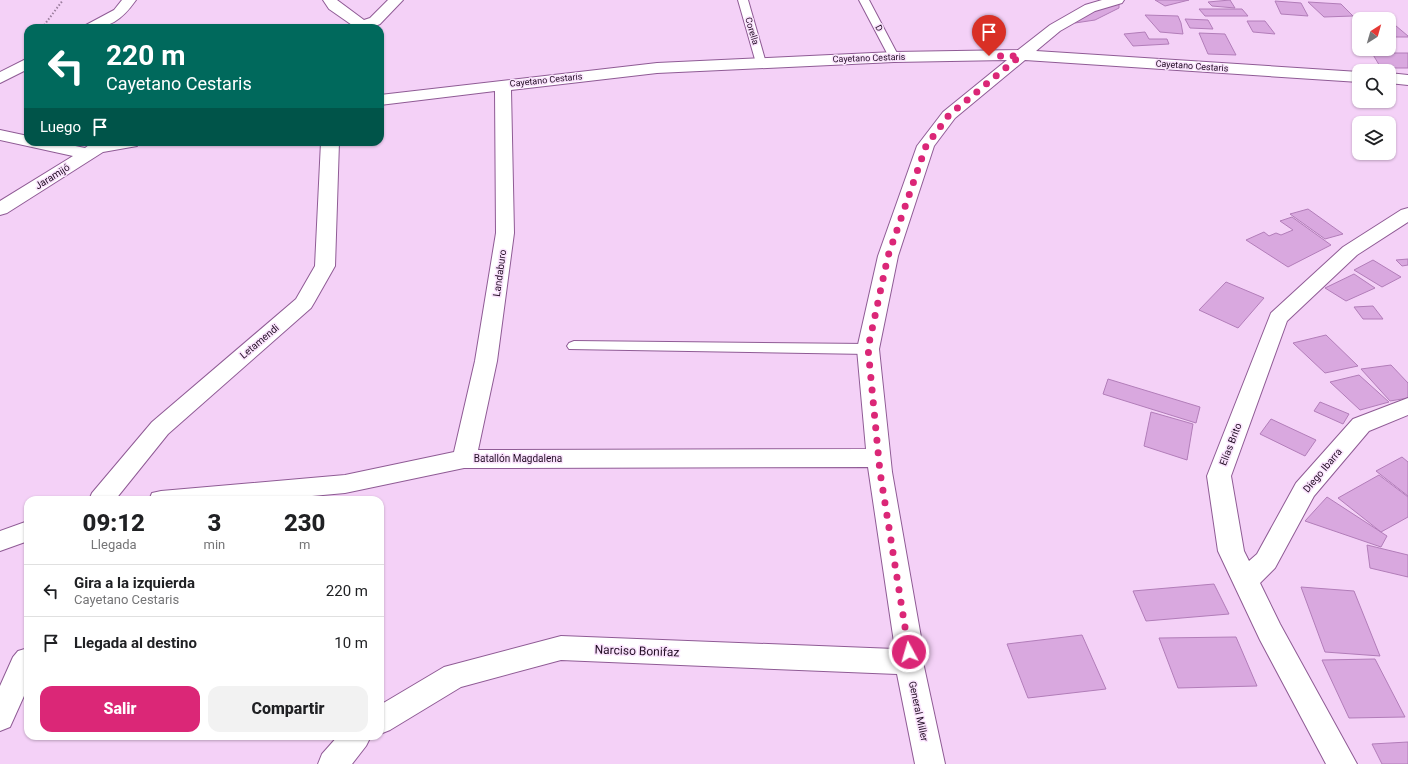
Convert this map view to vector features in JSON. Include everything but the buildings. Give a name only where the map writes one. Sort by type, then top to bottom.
[{"type":"street","points":[[98,24],[119,13],[129,0]]},
{"type":"street","points":[[330,0],[334,6],[356,24]]},
{"type":"street","points":[[368,24],[375,21],[396,0]]},
{"type":"street","name":"General Miller","points":[[930,764],[909,662],[908,643],[879,458],[868,348],[888,256],[926,146],[949,115],[1055,28],[1090,8],[1117,0]]},
{"type":"street","name":"Cayetano Cestaris","points":[[384,100],[657,68],[894,57],[1020,56],[1352,77]]},
{"type":"street","points":[[0,78],[24,65]]},
{"type":"street","points":[[1396,79],[1408,80]]},
{"type":"street","name":"Landaburo","points":[[464,459],[486,361],[505,233],[502,85]]},
{"type":"street","points":[[0,135],[24,140]]},
{"type":"street","points":[[75,146],[96,148],[108,146]]},
{"type":"street","name":"Letamendi","points":[[104,496],[160,428],[304,303],[325,266],[330,146]]},
{"type":"street","name":"Jaramijó","points":[[0,209],[96,148]]},
{"type":"street","name":"Elías Brito","points":[[1342,764],[1270,632],[1246,580],[1230,551],[1219,476],[1278,318],[1350,251],[1408,214]]},
{"type":"street","name":"Diego Ibarra","points":[[1246,580],[1266,561],[1305,490],[1361,424],[1408,406]]},
{"type":"street","name":"Batallón Magdalena","points":[[207,496],[345,484],[464,459],[879,458]]},
{"type":"street","points":[[326,496],[345,484]]},
{"type":"street","points":[[0,541],[24,532]]},
{"type":"street","name":"Narciso Bonifaz","points":[[384,719],[454,676],[561,648],[909,662]]},
{"type":"street","points":[[0,718],[24,665]]},
{"type":"street","points":[[333,764],[353,740]]},
{"type":"lane","name":"Corella","points":[[743,0],[761,63]]},
{"type":"lane","name":"D","points":[[864,0],[894,57]]},
{"type":"lane","points":[[574,346],[868,348]]},
{"type":"path","points":[[45,24],[63,0]]},
{"type":"route","points":[[909,652],[880,472],[868,348],[888,256],[926,146],[949,115],[1020,56],[989,56]]}]
